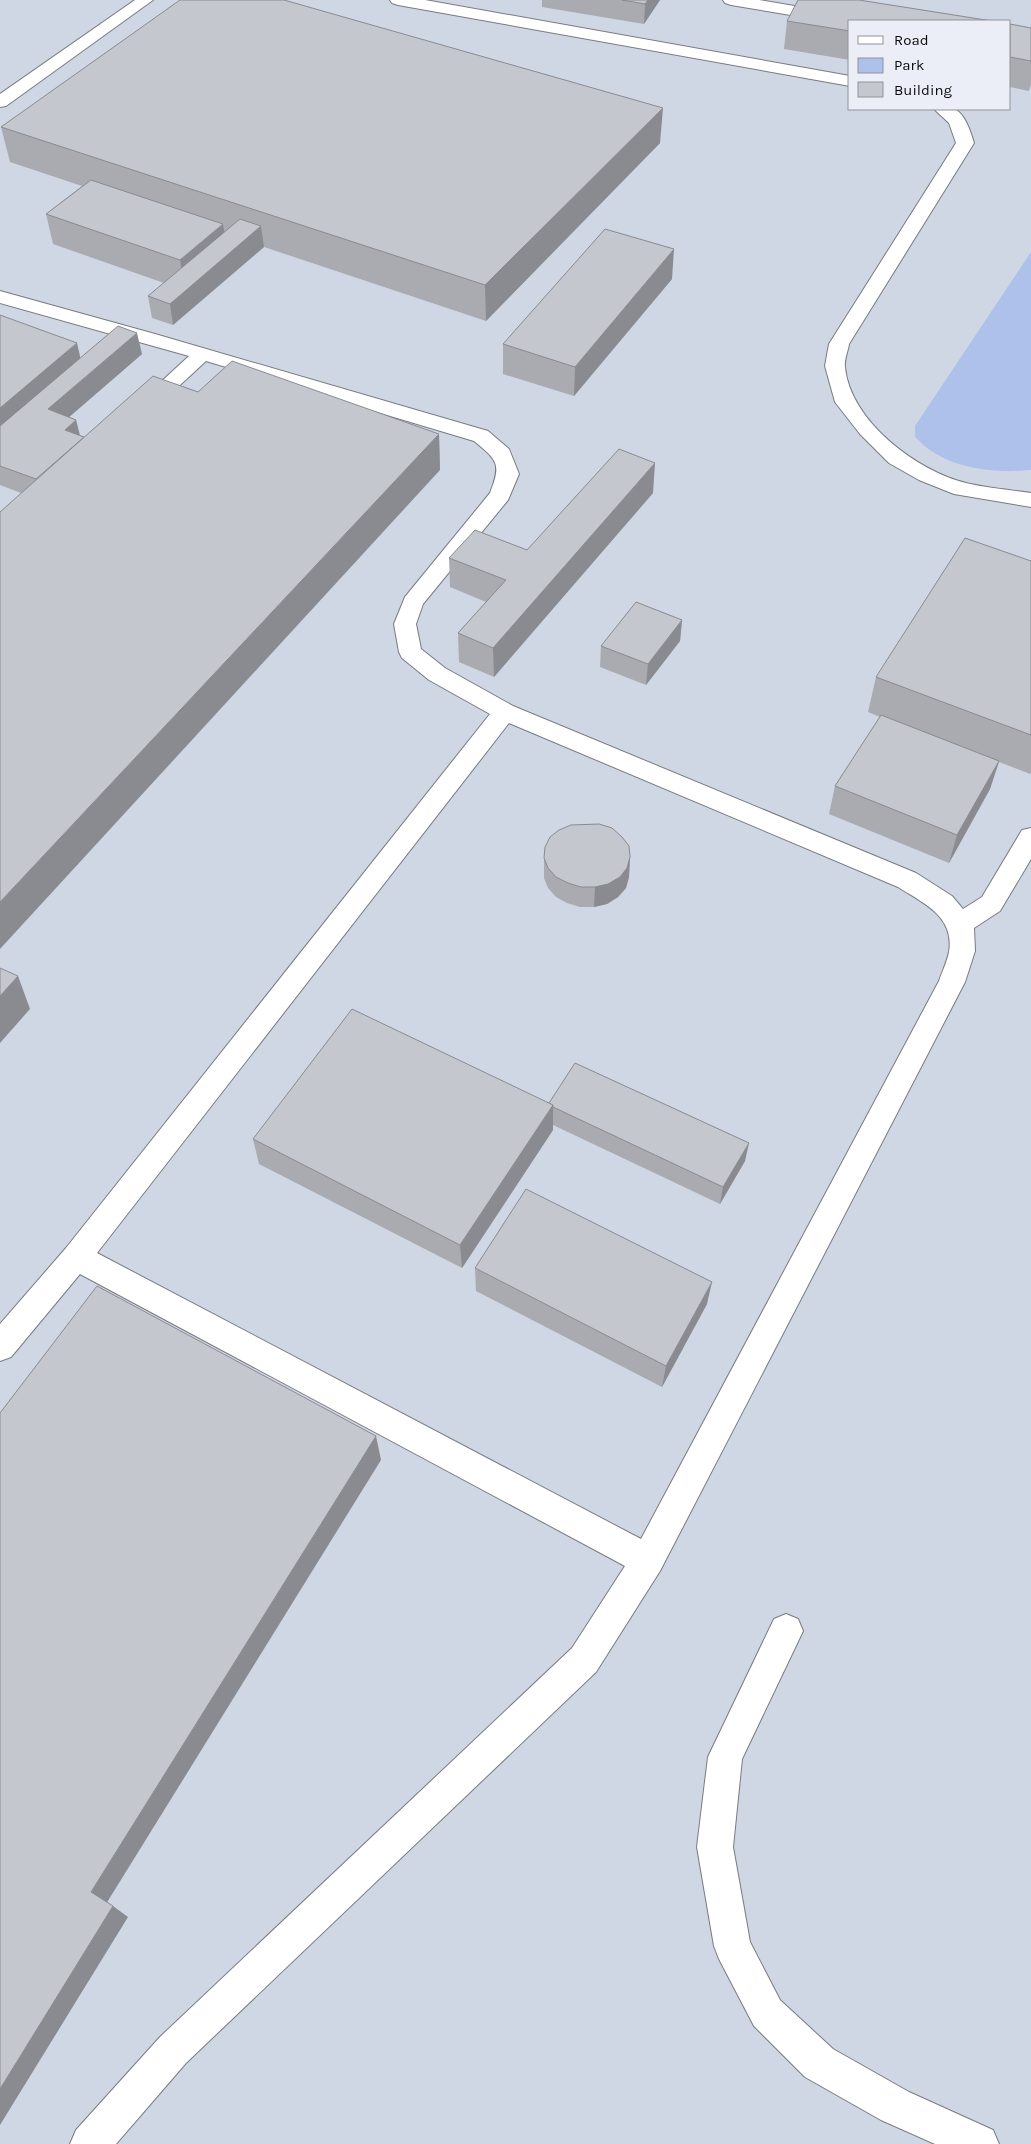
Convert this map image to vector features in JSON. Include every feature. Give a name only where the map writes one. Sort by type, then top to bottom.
[{"type":"lane","points":[[0,102],[145,0]]},
{"type":"lane","points":[[398,0],[848,81]]},
{"type":"lane","points":[[731,0],[756,2],[849,20]]},
{"type":"lane","points":[[944,110],[949,112],[960,126],[966,143],[839,344],[835,366],[845,402],[867,430],[896,458],[926,475],[961,490],[1031,500]]},
{"type":"lane","points":[[0,297],[203,354],[480,436],[502,454],[508,474],[500,495],[413,602],[405,624],[410,652],[437,674],[505,712],[907,880],[943,903],[961,924],[962,951],[952,982],[648,1560],[584,1660],[172,2050],[90,2144]]},
{"type":"lane","points":[[132,419],[203,354]]},
{"type":"lane","points":[[0,1347],[76,1256],[505,712]]},
{"type":"lane","points":[[961,924],[991,904],[1031,837]]},
{"type":"lane","points":[[76,1256],[648,1560]]},
{"type":"lane","points":[[786,1631],[725,1757],[715,1847],[732,1946],[767,2013],[819,2063],[895,2106],[979,2144]]},
{"type":"shaded area","points":[[0,0],[1031,0],[1031,2144],[0,2144]]},
{"type":"green space","points":[[1031,252],[1031,470],[980,469],[955,463],[930,450],[915,437],[915,426]]},
{"type":"building","points":[[180,0],[284,0],[663,108],[485,285],[1,127]]},
{"type":"building","points":[[622,0],[648,0],[645,4]]},
{"type":"building","points":[[798,0],[859,0],[986,20],[848,20],[848,31],[787,21]]},
{"type":"building","points":[[1011,24],[1031,28],[1031,61],[1011,57]]},
{"type":"building","points":[[91,180],[223,224],[180,260],[46,214]]},
{"type":"building","points":[[240,219],[261,226],[170,304],[148,296]]},
{"type":"building","points":[[605,229],[674,249],[575,367],[503,344]]},
{"type":"building","points":[[0,315],[77,343],[0,408]]},
{"type":"building","points":[[118,326],[137,333],[48,409],[76,420],[65,430],[84,437],[36,479],[0,466],[0,426]]},
{"type":"building","points":[[232,361],[439,434],[0,902],[0,512],[153,376],[198,392]]},
{"type":"building","points":[[619,449],[655,463],[493,648],[458,633],[506,580],[449,558],[475,530],[527,550]]},
{"type":"building","points":[[965,538],[1031,561],[1031,735],[876,677]]},
{"type":"building","points":[[636,602],[682,620],[648,664],[601,646]]},
{"type":"building","points":[[881,715],[999,761],[957,835],[835,786]]},
{"type":"building","points":[[599,824],[612,828],[629,846],[630,857],[627,868],[620,877],[608,884],[595,887],[581,887],[556,877],[548,868],[544,858],[545,847],[550,837],[559,830],[571,825]]},
{"type":"building","points":[[0,968],[18,976],[0,996]]},
{"type":"building","points":[[352,1009],[553,1105],[460,1245],[253,1139]]},
{"type":"building","points":[[575,1063],[749,1143],[723,1187],[553,1107],[549,1103]]},
{"type":"building","points":[[526,1189],[712,1282],[666,1366],[475,1268]]},
{"type":"building","points":[[97,1286],[376,1436],[91,1892],[113,1906],[0,2089],[0,1413]]}]
